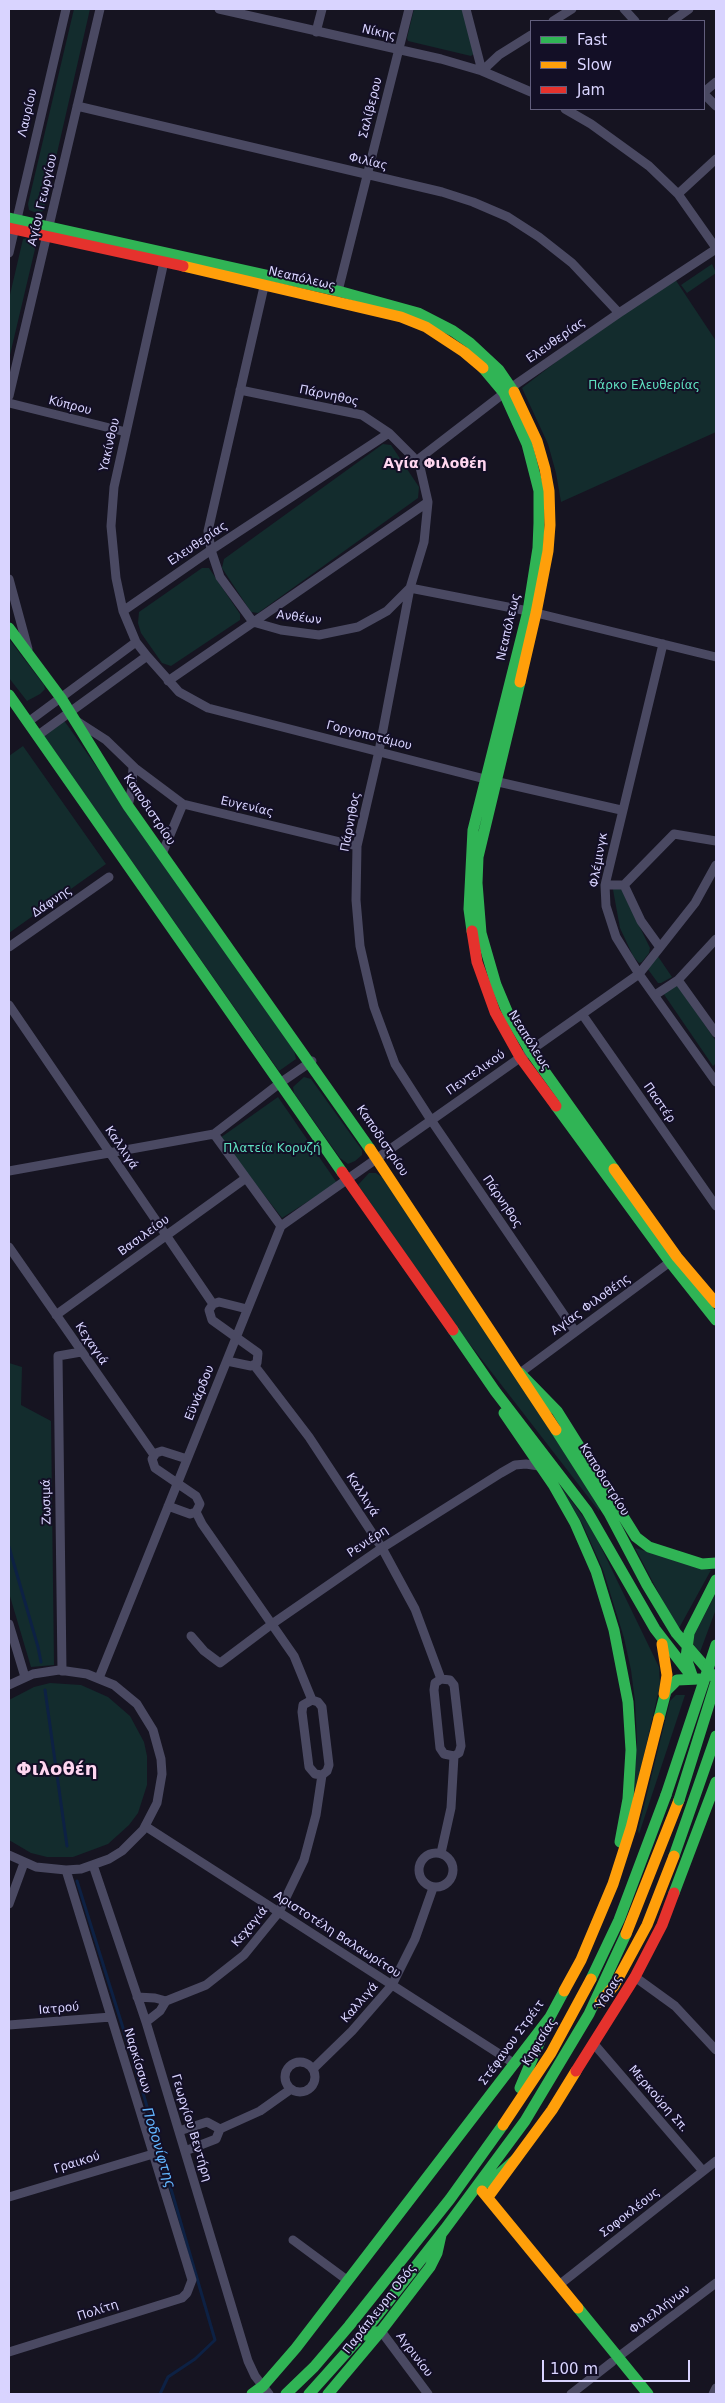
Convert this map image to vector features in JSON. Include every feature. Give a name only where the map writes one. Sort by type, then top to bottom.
[{"type":"main road","name":"Νεαπόλεως","points":[[12,224],[337,296],[403,308],[430,318],[453,331],[485,356],[508,390],[536,441],[549,491],[548,551],[491,780],[473,830],[470,856],[470,918],[477,962],[485,987],[503,1027],[525,1054],[716,1320]]},
{"type":"main road","name":"Καποδιστρίου","points":[[9,628],[61,698],[128,806],[312,1061],[520,1373],[609,1513],[647,1585],[687,1646],[716,1681]]},
{"type":"main road","points":[[9,695],[495,1391],[587,1511],[655,1629],[664,1651],[666,1687],[663,1699]]},
{"type":"main road","name":"Νεαπόλεως","points":[[674,1260],[716,1303]]},
{"type":"main road","points":[[520,1373],[557,1411],[636,1537],[649,1547],[702,1564],[716,1563]]},
{"type":"main road","points":[[495,1391],[508,1421],[575,1524],[596,1571],[614,1630],[628,1702],[631,1750],[628,1799],[613,1884]]},
{"type":"main road","points":[[693,1678],[687,1663],[687,1646],[692,1626],[716,1580]]},
{"type":"main road","points":[[655,1629],[693,1678],[716,1702]]},
{"type":"main road","name":"Κηφισίας","points":[[286,2394],[314,2367],[349,2326],[455,2193],[564,2032],[604,1952],[633,1884],[666,1795],[716,1646]]},
{"type":"main road","name":"Στέφανου Στρέιτ","points":[[252,2394],[266,2390],[347,2280],[550,2017],[580,1960],[613,1884],[631,1828],[663,1699],[671,1685],[685,1678],[693,1678]]},
{"type":"main road","points":[[309,2394],[361,2336],[478,2185],[525,2120],[589,2014],[631,1925],[679,1800],[716,1681],[693,1678]]},
{"type":"main road","points":[[589,2014],[614,1986],[647,1925],[680,1842],[716,1739]]},
{"type":"main road","name":"Ύδρας","points":[[488,2197],[552,2110],[635,1977],[662,1925],[716,1782]]},
{"type":"main road","points":[[508,2116],[550,2017]]},
{"type":"main road","points":[[478,2185],[490,2182],[516,2159]]},
{"type":"main road","points":[[478,2185],[559,2284],[615,2359],[648,2394]]},
{"type":"main road","name":"Παράπλευρη Οδός","points":[[328,2394],[381,2331],[430,2267],[437,2253],[441,2234]]},
{"type":"main road","points":[[361,2336],[381,2331]]},
{"type":"street","name":"Λαυρίου","points":[[9,253],[12,224],[66,9]]},
{"type":"street","name":"Αγίου Γεωργίου","points":[[9,396],[100,9]]},
{"type":"street","name":"Νίκης","points":[[218,9],[441,59],[482,72],[530,92]]},
{"type":"street","points":[[316,32],[322,9]]},
{"type":"street","name":"Σαλίβερου","points":[[337,296],[409,9]]},
{"type":"street","points":[[466,9],[482,72],[499,56],[530,36]]},
{"type":"street","points":[[555,20],[572,9]]},
{"type":"street","points":[[624,9],[634,20]]},
{"type":"street","points":[[673,20],[689,9]]},
{"type":"street","points":[[705,92],[716,82]]},
{"type":"street","points":[[705,94],[716,106]]},
{"type":"street","name":"Φιλίας","points":[[77,106],[442,192],[473,202],[508,217],[539,237],[572,263],[619,313]]},
{"type":"street","points":[[567,110],[650,166],[678,194],[716,249]]},
{"type":"street","points":[[678,194],[716,159]]},
{"type":"street","name":"Ελευθερίας","points":[[416,461],[508,390],[716,249]]},
{"type":"street","name":"Υακίνθου","points":[[136,642],[123,611],[116,578],[110,526],[114,486],[165,258]]},
{"type":"street","points":[[253,622],[220,577],[211,550],[208,531],[210,512],[266,280]]},
{"type":"street","name":"Πάρνηθος","points":[[240,390],[362,415],[389,433],[416,461],[428,502],[424,542],[410,588],[379,752],[358,846],[356,900],[360,946],[374,1008],[394,1064],[575,1331]]},
{"type":"street","name":"Κύπρου","points":[[9,403],[126,432]]},
{"type":"street","name":"Ελευθερίας","points":[[123,611],[211,550],[389,433]]},
{"type":"street","points":[[168,681],[428,502]]},
{"type":"street","points":[[9,579],[28,652]]},
{"type":"street","points":[[410,588],[532,612],[716,657]]},
{"type":"street","name":"Ανθέων","points":[[253,622],[281,630],[319,635],[358,627],[387,610],[410,588]]},
{"type":"street","points":[[28,722],[136,642]]},
{"type":"street","name":"Γοργοποτάμου","points":[[136,642],[179,692],[208,708],[491,780],[621,810]]},
{"type":"street","name":"Φλέμινγκ","points":[[663,644],[621,810],[605,885],[606,906],[616,937],[639,974],[713,1070],[716,1082]]},
{"type":"street","points":[[37,736],[72,716],[147,656]]},
{"type":"street","points":[[72,716],[106,740],[133,766],[183,804],[162,854]]},
{"type":"street","points":[[128,806],[132,788],[133,766]]},
{"type":"street","name":"Ευγενίας","points":[[183,804],[358,846]]},
{"type":"street","points":[[605,885],[624,885],[674,834],[716,841]]},
{"type":"street","name":"Πεντελικού","points":[[377,1158],[639,974],[659,946],[695,903],[716,865]]},
{"type":"street","name":"Δάφνης","points":[[9,947],[109,877]]},
{"type":"street","points":[[624,885],[641,921],[659,946]]},
{"type":"street","points":[[654,995],[678,980],[716,939]]},
{"type":"street","points":[[678,980],[716,1033]]},
{"type":"street","name":"Καλλιγά","points":[[9,1005],[213,1304],[209,1310],[210,1317],[257,1350],[259,1356],[254,1365],[309,1437],[382,1548],[415,1609],[442,1678],[450,1680],[454,1685],[461,1746],[459,1752],[454,1756],[451,1808],[441,1853]]},
{"type":"street","name":"Παστέρ","points":[[582,1014],[716,1206]]},
{"type":"street","points":[[9,1171],[214,1134],[312,1061]]},
{"type":"street","points":[[214,1134],[281,1226],[377,1158]]},
{"type":"street","name":"Βασιλείου","points":[[56,1315],[246,1178]]},
{"type":"street","name":"Εϋνάρδου","points":[[99,1678],[281,1226]]},
{"type":"street","name":"Κεχαγιά","points":[[9,1248],[154,1455],[152,1462],[155,1468],[198,1498],[200,1504],[196,1512],[202,1524],[294,1656],[312,1700],[318,1702],[322,1710],[329,1765],[327,1771],[322,1775],[316,1814],[304,1860],[279,1912],[244,1956],[206,1985],[166,2001],[160,2011],[146,2022]]},
{"type":"street","name":"Αγίας Φιλοθέης","points":[[520,1373],[674,1260]]},
{"type":"street","points":[[213,1304],[219,1302],[248,1310]]},
{"type":"street","name":"Ζωσιμά","points":[[62,1670],[58,1356],[81,1352]]},
{"type":"street","points":[[227,1361],[248,1367],[254,1365]]},
{"type":"street","points":[[154,1455],[162,1450],[187,1459]]},
{"type":"street","name":"Ρενιέρη","points":[[191,1636],[220,1663],[272,1624],[382,1548],[515,1465],[539,1466]]},
{"type":"street","points":[[168,1506],[190,1514],[196,1512]]},
{"type":"street","points":[[9,1624],[25,1677]]},
{"type":"street","points":[[9,1685],[25,1677],[62,1670],[99,1678],[114,1685],[137,1704],[146,1717],[158,1744],[162,1766],[157,1803],[145,1826],[122,1851],[93,1865],[66,1870],[51,1870],[24,1863],[9,1855]]},
{"type":"street","points":[[442,1678],[435,1683],[434,1690],[440,1748],[444,1754],[454,1756]]},
{"type":"street","points":[[312,1700],[302,1708],[309,1768],[315,1774],[322,1775]]},
{"type":"street","name":"Αριστοτέλη Βαλαωρίτου","points":[[145,1826],[515,2064]]},
{"type":"street","points":[[441,1853],[451,1862],[452,1876],[446,1885],[433,1888],[423,1882],[420,1877],[420,1863],[429,1854],[441,1853]]},
{"type":"street","points":[[9,1901],[24,1863]]},
{"type":"street","name":"Γεωργίου Βεντήρη","points":[[93,1865],[146,2022],[248,2361],[255,2376],[266,2390]]},
{"type":"street","name":"Ναρκίσσων","points":[[66,1870],[110,2017],[192,2275],[190,2288]]},
{"type":"street","name":"Καλλιγά","points":[[185,2151],[216,2138],[220,2129],[260,2111],[290,2089],[300,2092],[311,2088],[315,2079],[313,2069],[352,2032],[392,1985],[416,1939],[433,1888]]},
{"type":"street","points":[[635,1977],[674,2006],[716,2050]]},
{"type":"street","points":[[137,1997],[166,2001]]},
{"type":"street","name":"Ιατρού","points":[[9,2025],[110,2017]]},
{"type":"street","name":"Μερκούρη Σπ.","points":[[594,2044],[703,2171]]},
{"type":"street","points":[[290,2089],[285,2075],[291,2065],[304,2062],[313,2069]]},
{"type":"street","points":[[180,2131],[207,2122],[220,2129]]},
{"type":"street","name":"Γραικού","points":[[9,2197],[153,2154]]},
{"type":"street","name":"Σοφοκλέους","points":[[559,2284],[716,2161]]},
{"type":"street","points":[[293,2240],[347,2280]]},
{"type":"street","name":"Φιλελλήνων","points":[[571,2394],[716,2283]]},
{"type":"street","name":"Πολίτη","points":[[9,2352],[182,2298],[190,2288]]},
{"type":"street","name":"Αγρινίου","points":[[381,2331],[428,2394]]},
{"type":"street","points":[[713,2394],[716,2388]]},
{"type":"green space","points":[[74,9],[90,9],[44,210],[39,214],[29,210],[28,204]]},
{"type":"green space","points":[[414,9],[462,9],[476,52],[471,56],[408,41],[407,38]]},
{"type":"green space","points":[[32,238],[35,242],[35,249],[9,359],[9,299],[23,239]]},
{"type":"green space","points":[[712,264],[716,273],[687,293],[681,285]]},
{"type":"green space","name":"Πάρκο Ελευθερίας","points":[[673,276],[716,341],[716,432],[561,502],[548,444],[522,388],[621,312]]},
{"type":"green space","points":[[383,444],[391,445],[419,487],[418,498],[258,613],[251,612],[222,568],[224,559]]},
{"type":"green space","points":[[202,568],[209,568],[240,614],[240,620],[171,666],[162,663],[141,633],[138,623],[139,612]]},
{"type":"green space","points":[[9,639],[44,685],[45,689],[40,694],[27,701],[9,678]]},
{"type":"green space","points":[[61,722],[65,722],[68,726],[294,1050],[296,1059],[279,1071],[44,736]]},
{"type":"green space","points":[[23,746],[106,864],[9,933],[9,756]]},
{"type":"green space","points":[[618,882],[650,948],[649,953],[639,963],[633,956],[620,928],[612,884]]},
{"type":"green space","points":[[657,955],[672,977],[661,983],[658,983],[647,968]]},
{"type":"green space","points":[[675,982],[716,1041],[716,1063],[713,1066],[661,990]]},
{"type":"green space","points":[[304,1077],[311,1079],[362,1150],[362,1155],[355,1161],[348,1164],[340,1158],[294,1093],[293,1087]]},
{"type":"green space","name":"Πλατεία Κορυζή","points":[[278,1097],[337,1183],[282,1218],[220,1138]]},
{"type":"green space","points":[[369,1173],[376,1173],[382,1177],[481,1322],[600,1509],[599,1511],[455,1325],[358,1185]]},
{"type":"green space","points":[[9,1363],[22,1367],[21,1405],[51,1421],[54,1665],[31,1667],[9,1593]]},
{"type":"green space","points":[[559,1484],[597,1539],[659,1667],[660,1685],[629,1820],[637,1742],[631,1670],[624,1638],[603,1570],[583,1525]]},
{"type":"green space","points":[[635,1548],[711,1570],[678,1630]]},
{"type":"green space","points":[[716,1593],[716,1609],[700,1652],[694,1645],[694,1635]]},
{"type":"green space","points":[[50,1683],[81,1685],[108,1697],[130,1716],[144,1742],[147,1756],[147,1785],[138,1813],[129,1825],[108,1844],[73,1857],[47,1857],[31,1853],[9,1840],[9,1700],[34,1687]]},
{"type":"green space","points":[[676,1695],[685,1695],[639,1834],[638,1830],[670,1701]]},
{"type":"waterway","name":"Ποδονίφτης","points":[[9,1547],[41,1662]]},
{"type":"waterway","name":"Ποδονίφτης","points":[[45,1690],[67,1846]]},
{"type":"waterway","name":"Ποδονίφτης","points":[[77,1881],[139,2079],[215,2340],[195,2359],[168,2377],[160,2394]]},
{"type":"traffic: fast","points":[[9,218],[338,291],[418,313],[453,331],[470,343],[499,370],[514,392]]},
{"type":"traffic: fast","points":[[472,931],[469,909],[473,830],[528,611],[538,548],[539,523],[539,491],[527,444],[504,393],[483,368]]},
{"type":"traffic: fast","points":[[9,628],[61,698],[128,806],[370,1149]]},
{"type":"traffic: fast","points":[[520,682],[478,857],[477,883],[481,933],[496,985],[509,1016],[530,1051],[614,1169]]},
{"type":"traffic: fast","points":[[9,695],[342,1172]]},
{"type":"traffic: fast","points":[[556,1106],[670,1262],[716,1320]]},
{"type":"traffic: fast","points":[[453,1330],[495,1391],[587,1511],[655,1629],[692,1677]]},
{"type":"traffic: fast","points":[[520,1373],[557,1411],[636,1537],[649,1547],[702,1564],[716,1563]]},
{"type":"traffic: fast","points":[[504,1413],[554,1486],[575,1523],[596,1571],[614,1630],[628,1702],[631,1750],[628,1799],[620,1842]]},
{"type":"traffic: fast","points":[[556,1430],[609,1513],[647,1585],[676,1633],[714,1677]]},
{"type":"traffic: fast","points":[[693,1678],[686,1658],[689,1633],[716,1580]]},
{"type":"traffic: fast","points":[[666,1795],[716,1645]]},
{"type":"traffic: fast","points":[[659,1718],[666,1691],[677,1680],[699,1679]]},
{"type":"traffic: fast","points":[[679,1800],[716,1682]]},
{"type":"traffic: fast","points":[[674,1856],[716,1736]]},
{"type":"traffic: fast","points":[[674,1893],[716,1782]]},
{"type":"traffic: fast","points":[[591,1979],[619,1920],[666,1795]]},
{"type":"traffic: fast","points":[[309,2394],[361,2336],[445,2229],[525,2121],[589,2014],[626,1934]]},
{"type":"traffic: fast","points":[[252,2394],[263,2386],[296,2348],[550,2017],[564,1991]]},
{"type":"traffic: fast","points":[[520,2088],[550,2017]]},
{"type":"traffic: fast","points":[[286,2394],[314,2367],[349,2326],[450,2199],[503,2125]]},
{"type":"traffic: fast","points":[[478,2185],[490,2182],[516,2159]]},
{"type":"traffic: fast","points":[[328,2394],[381,2331],[430,2267],[437,2253],[441,2235]]},
{"type":"traffic: fast","points":[[578,2308],[648,2394]]},
{"type":"traffic: fast","points":[[361,2336],[381,2331]]},
{"type":"traffic: slow","points":[[183,266],[401,317],[426,327],[464,352],[483,368]]},
{"type":"traffic: slow","points":[[514,392],[537,441],[545,469],[549,491],[550,525],[548,551],[520,682]]},
{"type":"traffic: slow","points":[[370,1149],[556,1430]]},
{"type":"traffic: slow","points":[[614,1169],[677,1257],[716,1303]]},
{"type":"traffic: slow","points":[[662,1644],[667,1675],[664,1694]]},
{"type":"traffic: slow","points":[[564,1991],[581,1960],[613,1884],[631,1828],[659,1718]]},
{"type":"traffic: slow","points":[[626,1934],[679,1800]]},
{"type":"traffic: slow","points":[[600,2002],[614,1986],[647,1925],[674,1856]]},
{"type":"traffic: slow","points":[[503,2125],[551,2053],[591,1979]]},
{"type":"traffic: slow","points":[[488,2197],[552,2110],[576,2071]]},
{"type":"traffic: slow","points":[[482,2191],[578,2308]]},
{"type":"traffic: jam","points":[[9,228],[183,266]]},
{"type":"traffic: jam","points":[[472,931],[477,962],[495,1012],[520,1057],[556,1106]]},
{"type":"traffic: jam","points":[[342,1172],[453,1330]]},
{"type":"traffic: jam","points":[[576,2071],[635,1977],[662,1925],[674,1893]]},
{"type":"district","name":"Αγία Φιλοθέη","points":[[435,464]]},
{"type":"district","name":"Φιλοθέη","points":[[57,1770]]}]
